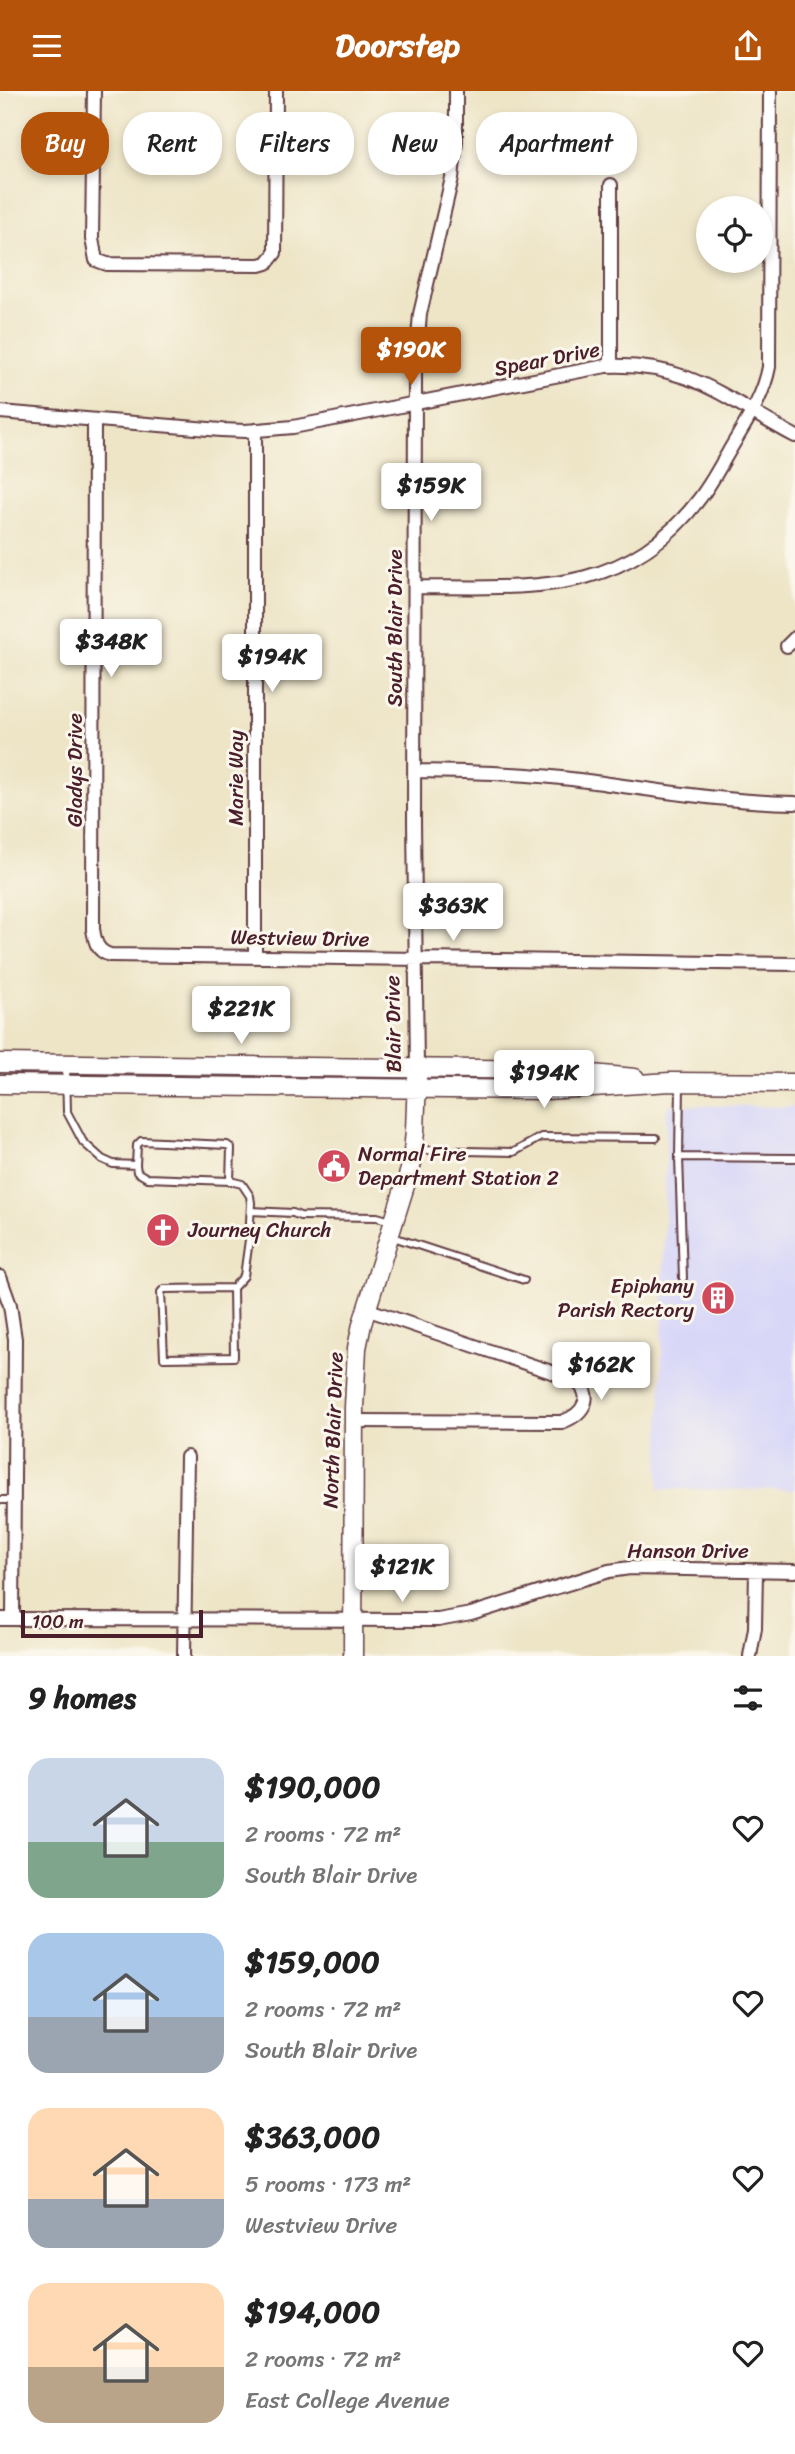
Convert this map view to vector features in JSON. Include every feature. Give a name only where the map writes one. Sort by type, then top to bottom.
[{"type":"main road","points":[[0,1063],[575,1071],[675,1082]]},
{"type":"main road","name":"Blair Drive","points":[[416,1089],[417,1067]]},
{"type":"main road","points":[[0,1084],[546,1090],[675,1082],[795,1083]]},
{"type":"main road","name":"North Blair Drive","points":[[353,1656],[357,1348],[366,1309],[408,1180],[414,1150],[416,1089]]},
{"type":"street","points":[[94,91],[92,239],[97,261],[113,264],[260,265],[270,260],[275,253],[276,243],[276,91]]},
{"type":"street","name":"South Blair Drive","points":[[415,959],[415,373],[421,314],[452,178],[456,141],[456,91]]},
{"type":"street","points":[[415,587],[544,586],[572,582],[626,562],[662,539],[701,498],[752,410],[767,377],[770,358],[771,91]]},
{"type":"street","points":[[611,185],[611,366]]},
{"type":"street","name":"Spear Drive","points":[[0,412],[221,430],[255,430],[331,420],[611,366],[648,368],[688,377],[711,387],[795,436]]},
{"type":"street","name":"Gladys Drive","points":[[94,420],[93,929],[100,950]]},
{"type":"street","name":"Marie Way","points":[[255,430],[255,957]]},
{"type":"street","points":[[415,771],[531,775],[585,780],[710,799],[795,803]]},
{"type":"street","name":"Westview Drive","points":[[100,950],[110,955],[795,964]]},
{"type":"street","name":"Blair Drive","points":[[415,959],[417,1067]]},
{"type":"street","points":[[1,1280],[10,1305],[15,1339],[14,1500],[7,1619]]},
{"type":"street","points":[[354,1421],[562,1422],[582,1412],[585,1405],[585,1393],[579,1383],[572,1379],[366,1309]]},
{"type":"street","points":[[184,1656],[187,1457]]},
{"type":"street","name":"Hanson Drive","points":[[7,1619],[415,1621],[457,1617],[590,1575],[619,1569],[795,1571]]},
{"type":"street","points":[[750,1656],[755,1628],[756,1570]]},
{"type":"lane","points":[[66,1063],[67,1112],[83,1142],[102,1159],[113,1164],[136,1165]]},
{"type":"lane","points":[[675,1082],[683,1278]]},
{"type":"lane","points":[[414,1150],[514,1152],[541,1137],[656,1137]]},
{"type":"lane","points":[[230,1181],[230,1149],[227,1145],[141,1142],[137,1145],[137,1172],[147,1178],[230,1181],[242,1184],[250,1196],[251,1211],[244,1276],[233,1288],[234,1357],[164,1358],[162,1290],[233,1288]]},
{"type":"lane","points":[[679,1157],[795,1158]]},
{"type":"lane","points":[[251,1211],[293,1213],[300,1216],[377,1217],[392,1229],[524,1280]]},
{"type":"lane","points":[[0,1500],[14,1500]]},
{"type":"shaded area","points":[[667,1105],[795,1107],[795,1490],[659,1489]]},
{"type":"green space","points":[[87,1072],[270,1073],[270,1078],[242,1080],[76,1077]]},
{"type":"place","name":"Normal Fire Department Station 2","points":[[334,1166]]},
{"type":"place","name":"Journey Church","points":[[163,1230]]},
{"type":"place","name":"Epiphany Parish Rectory","points":[[718,1298]]}]
